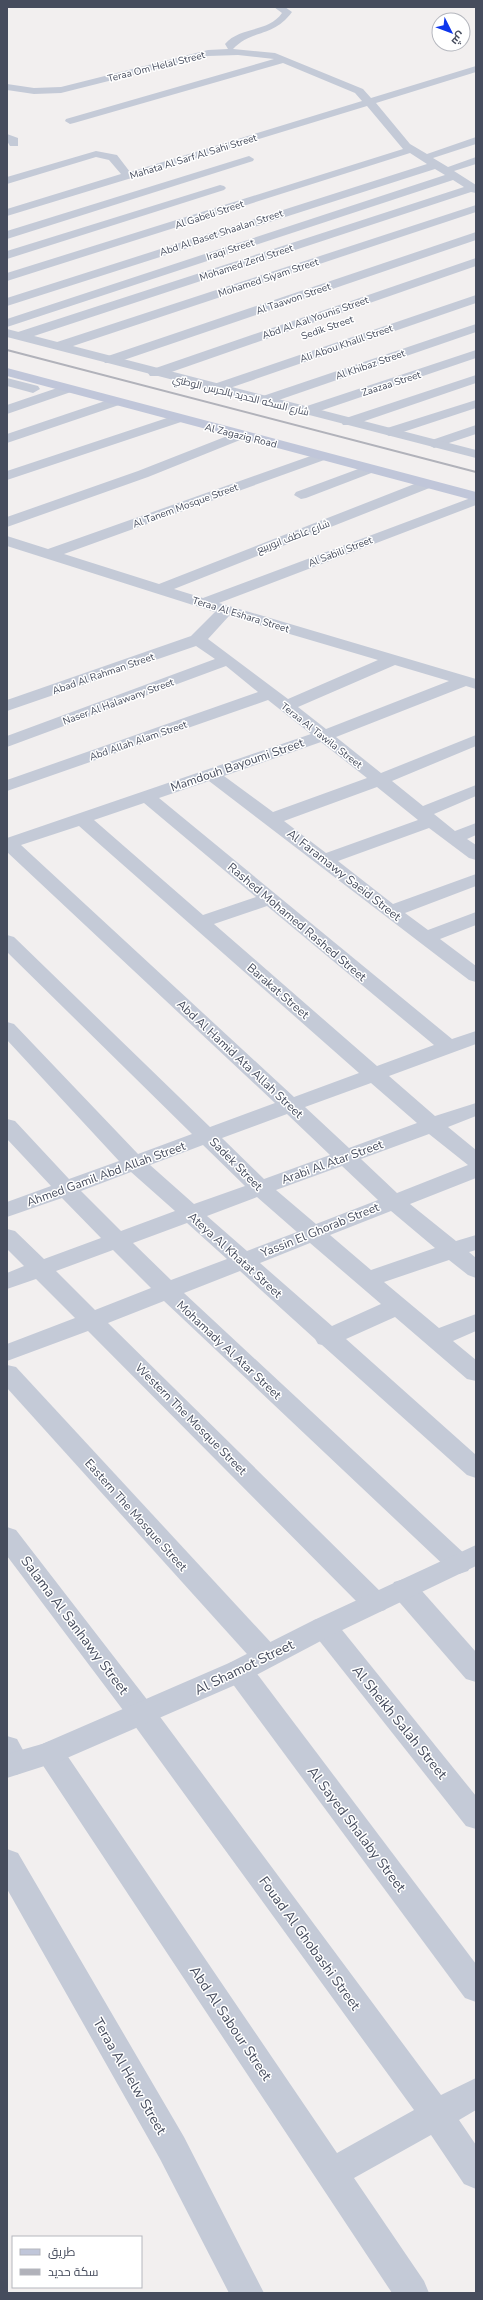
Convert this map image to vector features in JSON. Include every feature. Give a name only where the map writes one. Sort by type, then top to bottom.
[{"type":"main road","name":"Al Zagazig Road","points":[[7,366],[114,402],[427,484],[476,499]]},
{"type":"main road","name":"Al Zagazig Road","points":[[7,372],[476,489]]},
{"type":"street","points":[[230,47],[230,44],[237,39],[279,25],[287,12],[279,7]]},
{"type":"street","name":"Teraa Om Helal Street","points":[[7,82],[58,86],[184,52],[212,47],[230,47],[297,53]]},
{"type":"street","name":"Teraa Om Helal Street","points":[[7,87],[34,91],[61,90],[208,53],[254,53],[286,59],[352,87],[364,94],[374,100],[434,160]]},
{"type":"street","points":[[70,121],[286,59]]},
{"type":"street","name":"Teraa Om Helal Street","points":[[314,61],[356,80],[373,92],[374,100]]},
{"type":"street","name":"Mahata Al Sarf Al Sahi Street","points":[[7,213],[476,68]]},
{"type":"street","name":"Teraa Om Helal Street","points":[[387,114],[410,150],[434,160],[474,183]]},
{"type":"street","name":"Abd Al Baset Shaalan Street","points":[[7,302],[434,160],[476,140]]},
{"type":"street","name":"Al Gabeli Street","points":[[7,277],[410,150]]},
{"type":"street","points":[[7,181],[96,154],[113,157],[128,176]]},
{"type":"street","points":[[7,235],[249,159]]},
{"type":"street","name":"Iraqi Street","points":[[7,323],[454,172],[476,160]]},
{"type":"street","name":"Mohamed Zerd Street","points":[[13,335],[209,274],[474,183]]},
{"type":"street","points":[[7,255],[220,188]]},
{"type":"street","name":"Mohamed Siyam Street","points":[[60,346],[476,208]]},
{"type":"street","points":[[444,219],[471,230]]},
{"type":"street","name":"Al Taawon Street","points":[[110,360],[366,273],[471,230]]},
{"type":"street","points":[[153,254],[209,274]]},
{"type":"street","points":[[326,258],[366,273]]},
{"type":"street","name":"Abd Al Aal Younis Street","points":[[155,373],[476,262]]},
{"type":"street","points":[[266,278],[308,293]]},
{"type":"street","name":"Ali Abou Khalil Street","points":[[216,388],[476,299]]},
{"type":"street","points":[[183,306],[225,321]]},
{"type":"street","points":[[446,309],[471,321]]},
{"type":"street","name":"Al Khibaz Street","points":[[265,400],[436,342],[471,321]]},
{"type":"street","points":[[267,334],[287,341]]},
{"type":"street","name":"شارع السكه الحديد بالحرس الوطني","points":[[13,335],[60,346],[178,379],[476,454]]},
{"type":"street","points":[[436,342],[474,355]]},
{"type":"street","name":"Zaazaa Street","points":[[306,411],[474,355]]},
{"type":"street","points":[[178,379],[200,371]]},
{"type":"street","points":[[348,422],[476,379]]},
{"type":"street","points":[[7,382],[33,389]]},
{"type":"street","points":[[7,398],[48,383]]},
{"type":"street","points":[[7,410],[76,389]]},
{"type":"street","points":[[7,439],[114,402]]},
{"type":"street","points":[[390,432],[476,404]]},
{"type":"street","points":[[7,476],[176,419]]},
{"type":"street","points":[[434,444],[476,429]]},
{"type":"street","points":[[7,522],[143,474],[240,435]]},
{"type":"street","name":"Al Tanem Mosque Street","points":[[49,554],[322,456]]},
{"type":"street","points":[[300,495],[369,469]]},
{"type":"street","name":"شارع عاطف ابوربيع","points":[[158,588],[427,484]]},
{"type":"street","name":"Al Sabili Street","points":[[203,603],[476,499]]},
{"type":"street","name":"Teraa Al Eshara Street","points":[[7,541],[203,603],[470,682]]},
{"type":"street","points":[[199,639],[226,610]]},
{"type":"street","name":"Teraa Al Tawila Street","points":[[199,639],[228,660],[453,838],[476,854]]},
{"type":"street","name":"Abad Al Rahman Street","points":[[7,706],[199,639]]},
{"type":"street","name":"Naser Al Halawany Street","points":[[7,742],[228,660]]},
{"type":"street","points":[[285,706],[393,660]]},
{"type":"street","name":"Mamdouh Bayoumi Street","points":[[8,844],[146,796],[212,775],[470,682]]},
{"type":"street","name":"Abd Allah Alam Street","points":[[7,786],[270,694]]},
{"type":"street","points":[[272,819],[379,780],[476,740]]},
{"type":"street","name":"Al Faramawy Saeid Street","points":[[212,775],[272,819],[425,938],[476,975]]},
{"type":"street","points":[[324,860],[426,817],[476,790]]},
{"type":"street","name":"Rashed Mohamed Rashed Street","points":[[146,796],[449,1047]]},
{"type":"street","name":"Barakat Street","points":[[82,819],[374,1075],[476,1161]]},
{"type":"street","points":[[453,838],[476,829]]},
{"type":"street","name":"Abd Al Hamid Ata Allah Street","points":[[8,844],[344,1157],[393,1201],[476,1270]]},
{"type":"street","points":[[391,911],[476,880]]},
{"type":"street","points":[[200,922],[270,899]]},
{"type":"street","points":[[425,938],[476,918]]},
{"type":"street","name":"Sadek Street","points":[[7,941],[260,1188],[311,1234],[476,1374]]},
{"type":"street","name":"Ateya Al Khatat Street","points":[[7,1028],[134,1164],[327,1338],[476,1469]]},
{"type":"street","name":"Ahmed Gamil Abd Allah Street","points":[[7,1210],[476,1037]]},
{"type":"street","name":"Arabi Al Atar Street","points":[[7,1281],[476,1109]]},
{"type":"street","name":"Mohamady Al Atar Street","points":[[7,1126],[64,1189],[165,1290],[468,1559]]},
{"type":"street","name":"Yassin El Ghorab Street","points":[[7,1353],[393,1201],[476,1170]]},
{"type":"street","name":"Western The Mosque Street","points":[[7,1236],[375,1603]]},
{"type":"street","points":[[366,1280],[476,1242]]},
{"type":"street","points":[[327,1338],[396,1307]]},
{"type":"street","points":[[434,1339],[476,1322]]},
{"type":"street","name":"Eastern The Mosque Street","points":[[7,1373],[266,1656]]},
{"type":"street","name":"Salama Al Sanhawy Street","points":[[7,1537],[142,1714]]},
{"type":"street","name":"Al Shamot Street","points":[[10,1759],[50,1753],[142,1714],[239,1671],[324,1627],[468,1559]]},
{"type":"street","points":[[404,1589],[476,1671]]},
{"type":"street","name":"Al Sheikh Salah Street","points":[[324,1627],[476,1816]]},
{"type":"street","name":"Al Sayed Shalaby Street","points":[[239,1671],[476,1988]]},
{"type":"street","name":"Fouad Al Ghobashi Street","points":[[142,1714],[436,2114],[476,2173]]},
{"type":"street","name":"Abd Al Sabour Street","points":[[50,1753],[412,2293]]},
{"type":"street","name":"Teraa Al Helw Street","points":[[7,1862],[172,2148],[247,2293]]},
{"type":"street","points":[[332,2173],[476,2093]]},
{"type":"railway","points":[[7,350],[476,472]]}]
